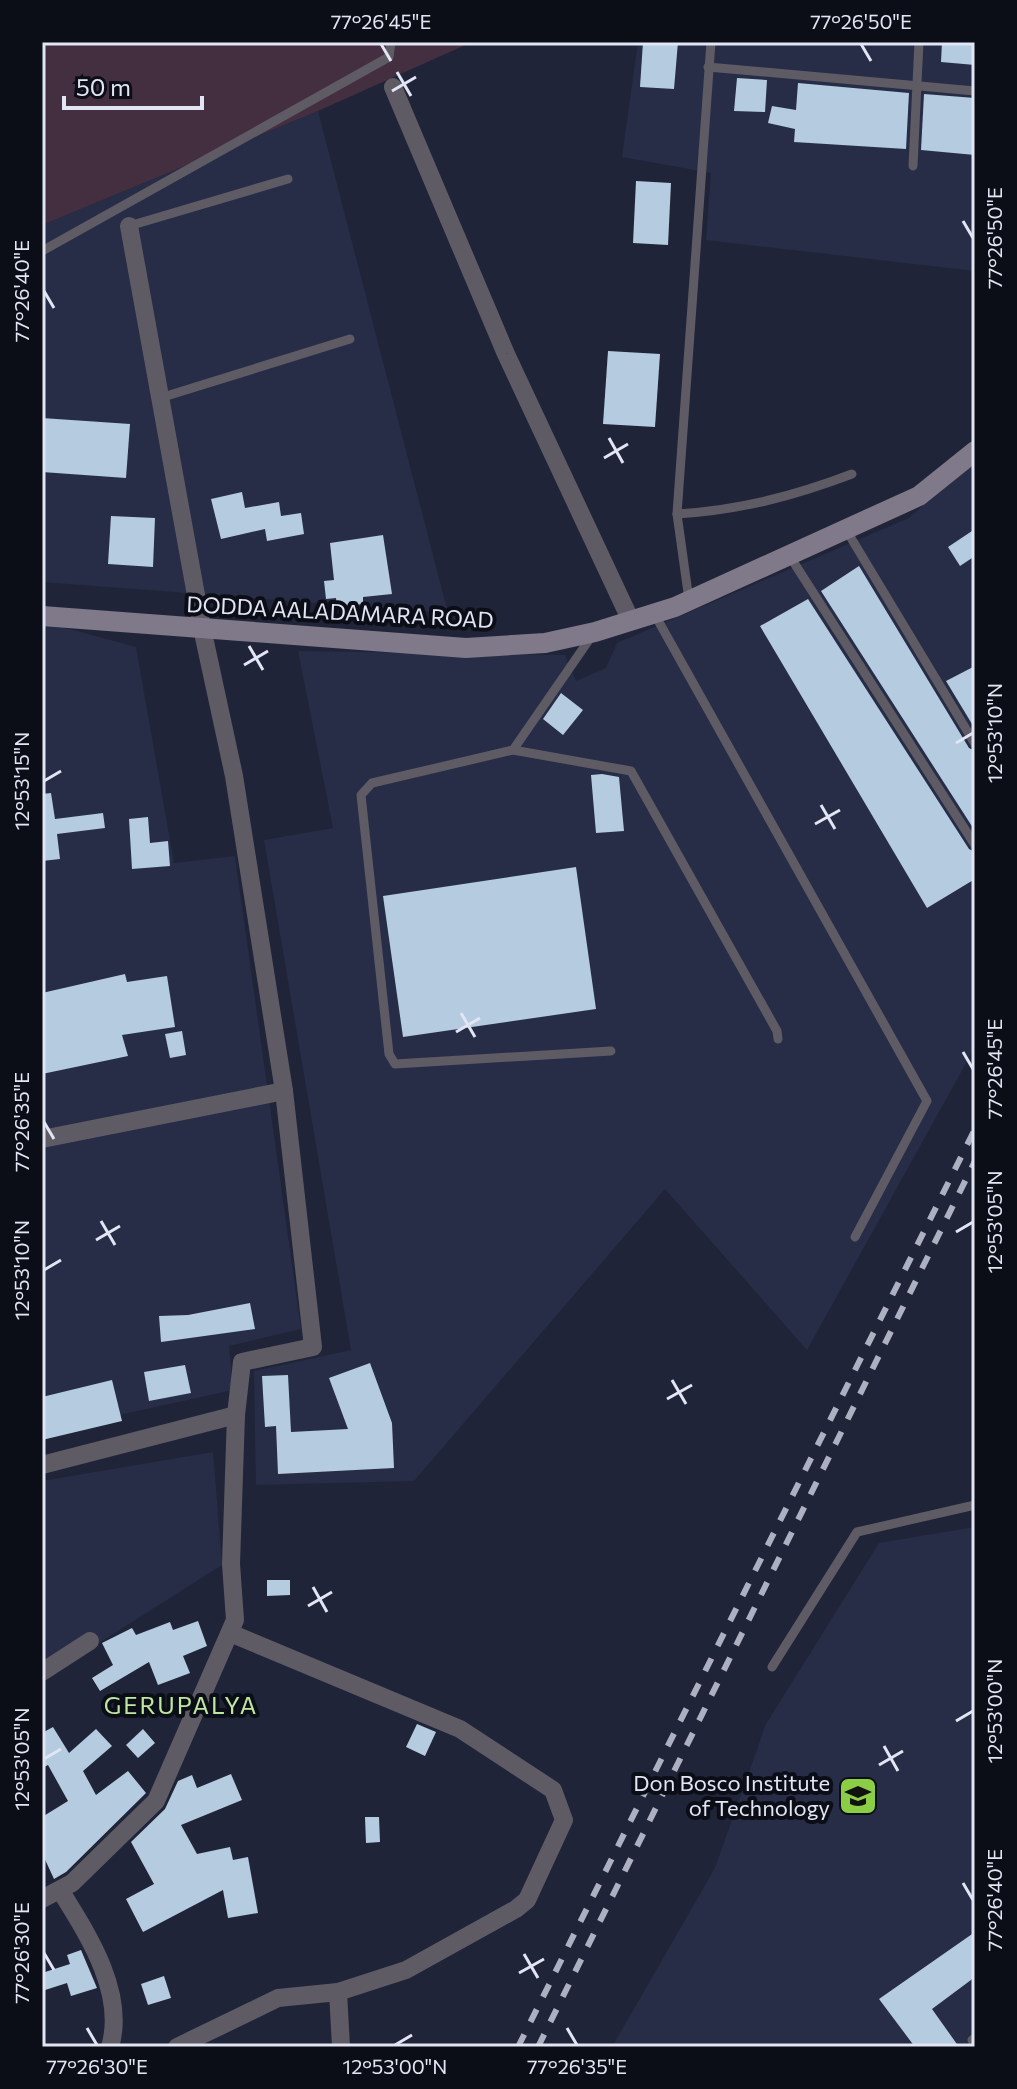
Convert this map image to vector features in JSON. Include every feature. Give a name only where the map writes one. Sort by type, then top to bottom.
[{"type":"main road","name":"DODDA AALADAMARA ROAD","points":[[42,616],[466,648],[545,643],[655,615],[689,600],[919,496],[975,451]]},
{"type":"street","points":[[393,87],[506,354],[631,621]]},
{"type":"street","points":[[42,1899],[72,1883],[156,1801],[235,1620],[231,1564],[236,1415],[242,1362],[313,1347],[284,1091],[234,776],[202,628],[129,226]]},
{"type":"street","points":[[42,1139],[284,1091]]},
{"type":"street","points":[[42,1465],[236,1415]]},
{"type":"street","points":[[177,2047],[278,1998],[338,1992],[413,1967],[522,1906],[564,1820],[553,1790],[460,1729],[230,1633]]},
{"type":"street","points":[[42,1672],[90,1641]]},
{"type":"street","points":[[60,1890],[95,1948],[116,2017],[116,2044]]},
{"type":"street","points":[[338,1992],[341,2047]]},
{"type":"lane","points":[[42,251],[389,57],[391,42]]},
{"type":"lane","points":[[689,600],[677,514],[711,42]]},
{"type":"lane","points":[[913,166],[919,42]]},
{"type":"lane","points":[[708,67],[975,91]]},
{"type":"lane","points":[[129,226],[288,179]]},
{"type":"lane","points":[[160,398],[350,339]]},
{"type":"lane","points":[[677,514],[730,511],[774,501],[852,474]]},
{"type":"lane","points":[[845,527],[975,744]]},
{"type":"lane","points":[[789,555],[975,845]]},
{"type":"lane","points":[[655,615],[927,1101],[855,1237]]},
{"type":"lane","points":[[513,750],[595,632]]},
{"type":"lane","points":[[611,1051],[400,1065],[389,1054],[363,790],[372,783],[513,750],[631,771],[777,1031],[778,1039]]},
{"type":"lane","points":[[772,1667],[857,1532],[975,1505]]},
{"type":"lane","points":[[975,2038],[972,2040],[975,2044]]},
{"type":"shaded area","points":[[42,42],[472,42],[318,111],[42,225]]},
{"type":"shaded area","points":[[638,42],[975,42],[975,271],[706,240],[711,173],[622,157]]},
{"type":"shaded area","points":[[318,111],[448,613],[42,582],[42,225]]},
{"type":"shaded area","points":[[975,458],[975,1047],[807,1350],[665,1189],[414,1481],[256,1485],[254,1371],[351,1350],[264,840],[333,828],[298,651],[565,655],[576,681],[606,668],[617,643],[909,518]]},
{"type":"shaded area","points":[[51,624],[136,647],[174,863],[235,856],[301,1329],[229,1346],[233,1390],[42,1432],[42,626]]},
{"type":"shaded area","points":[[213,1452],[222,1565],[42,1679],[42,1481]]},
{"type":"shaded area","name":"Don Bosco Institute of Technology","points":[[975,1527],[975,2047],[612,2047],[715,1868],[766,1724],[879,1543]]},
{"type":"building","points":[[643,42],[678,42],[674,89],[640,87]]},
{"type":"building","points":[[942,42],[975,42],[975,65],[941,62]]},
{"type":"building","points":[[737,78],[767,80],[765,112],[734,111]]},
{"type":"building","points":[[798,83],[909,93],[906,149],[794,142],[795,129],[768,123],[772,106],[796,110]]},
{"type":"building","points":[[924,94],[975,98],[975,155],[921,150]]},
{"type":"building","points":[[636,181],[671,183],[668,245],[633,243]]},
{"type":"building","points":[[608,351],[660,354],[655,427],[603,424]]},
{"type":"building","points":[[42,418],[130,424],[126,478],[42,472]]},
{"type":"building","points":[[242,492],[245,508],[279,502],[281,516],[301,513],[304,534],[267,541],[265,529],[221,539],[211,499]]},
{"type":"building","points":[[111,516],[155,518],[153,567],[108,564]]},
{"type":"building","points":[[975,529],[975,556],[960,566],[948,547]]},
{"type":"building","points":[[383,535],[392,594],[363,597],[363,604],[337,607],[336,598],[326,599],[324,581],[334,580],[330,543]]},
{"type":"building","points":[[859,566],[969,748],[975,751],[975,831],[821,591]]},
{"type":"building","points":[[808,599],[969,849],[975,852],[975,879],[927,908],[760,626]]},
{"type":"building","points":[[975,666],[975,729],[946,681]]},
{"type":"building","points":[[561,693],[583,710],[563,735],[543,719]]},
{"type":"building","points":[[591,775],[619,777],[624,831],[596,833]]},
{"type":"building","points":[[51,793],[55,819],[103,813],[105,828],[57,834],[60,859],[42,861],[42,794]]},
{"type":"building","points":[[148,817],[150,843],[168,841],[170,866],[132,869],[129,819]]},
{"type":"building","points":[[576,867],[596,1009],[403,1037],[383,896]]},
{"type":"building","points":[[125,974],[127,982],[167,976],[175,1027],[122,1035],[128,1056],[42,1074],[42,993]]},
{"type":"building","points":[[182,1031],[186,1055],[170,1058],[165,1034]]},
{"type":"building","points":[[250,1303],[255,1329],[161,1342],[159,1316],[188,1315]]},
{"type":"building","points":[[370,1363],[392,1423],[394,1468],[278,1474],[276,1426],[265,1427],[262,1376],[288,1375],[291,1432],[348,1429],[329,1378]]},
{"type":"building","points":[[185,1365],[191,1393],[149,1401],[144,1372]]},
{"type":"building","points":[[112,1380],[122,1421],[42,1440],[42,1397]]},
{"type":"building","points":[[267,1580],[290,1580],[290,1595],[267,1596]]},
{"type":"building","points":[[198,1621],[207,1646],[183,1656],[190,1673],[158,1685],[149,1662],[100,1691],[92,1678],[113,1665],[102,1643],[132,1628],[136,1635],[170,1622],[173,1630]]},
{"type":"building","points":[[417,1724],[436,1732],[425,1756],[406,1747]]},
{"type":"building","points":[[53,1727],[69,1753],[96,1729],[112,1746],[83,1771],[96,1795],[128,1771],[146,1793],[66,1872],[54,1879],[42,1853],[42,1817],[68,1801],[48,1765],[42,1768],[42,1733]]},
{"type":"building","points":[[143,1729],[155,1743],[138,1758],[126,1745]]},
{"type":"building","points":[[231,1774],[242,1800],[181,1825],[197,1854],[230,1847],[233,1860],[248,1857],[258,1913],[228,1918],[223,1890],[143,1932],[126,1899],[154,1884],[131,1842],[165,1809],[178,1781],[192,1775],[197,1788]]},
{"type":"building","points":[[365,1817],[379,1817],[380,1842],[366,1843]]},
{"type":"building","points":[[975,1932],[975,1977],[932,2009],[959,2047],[915,2047],[879,1999]]},
{"type":"building","points":[[81,1950],[97,1988],[71,1996],[67,1983],[42,1991],[42,1973],[70,1964],[67,1955]]},
{"type":"building","points":[[164,1976],[171,1998],[148,2005],[141,1984]]},
{"type":"railway","points":[[518,2047],[975,1129]]},
{"type":"railway","points":[[538,2047],[975,1161]]},
{"type":"place","name":"Don Bosco Institute of Technology","points":[[858,1796]]},
{"type":"district","name":"GERUPALYA","points":[[181,1706]]}]
